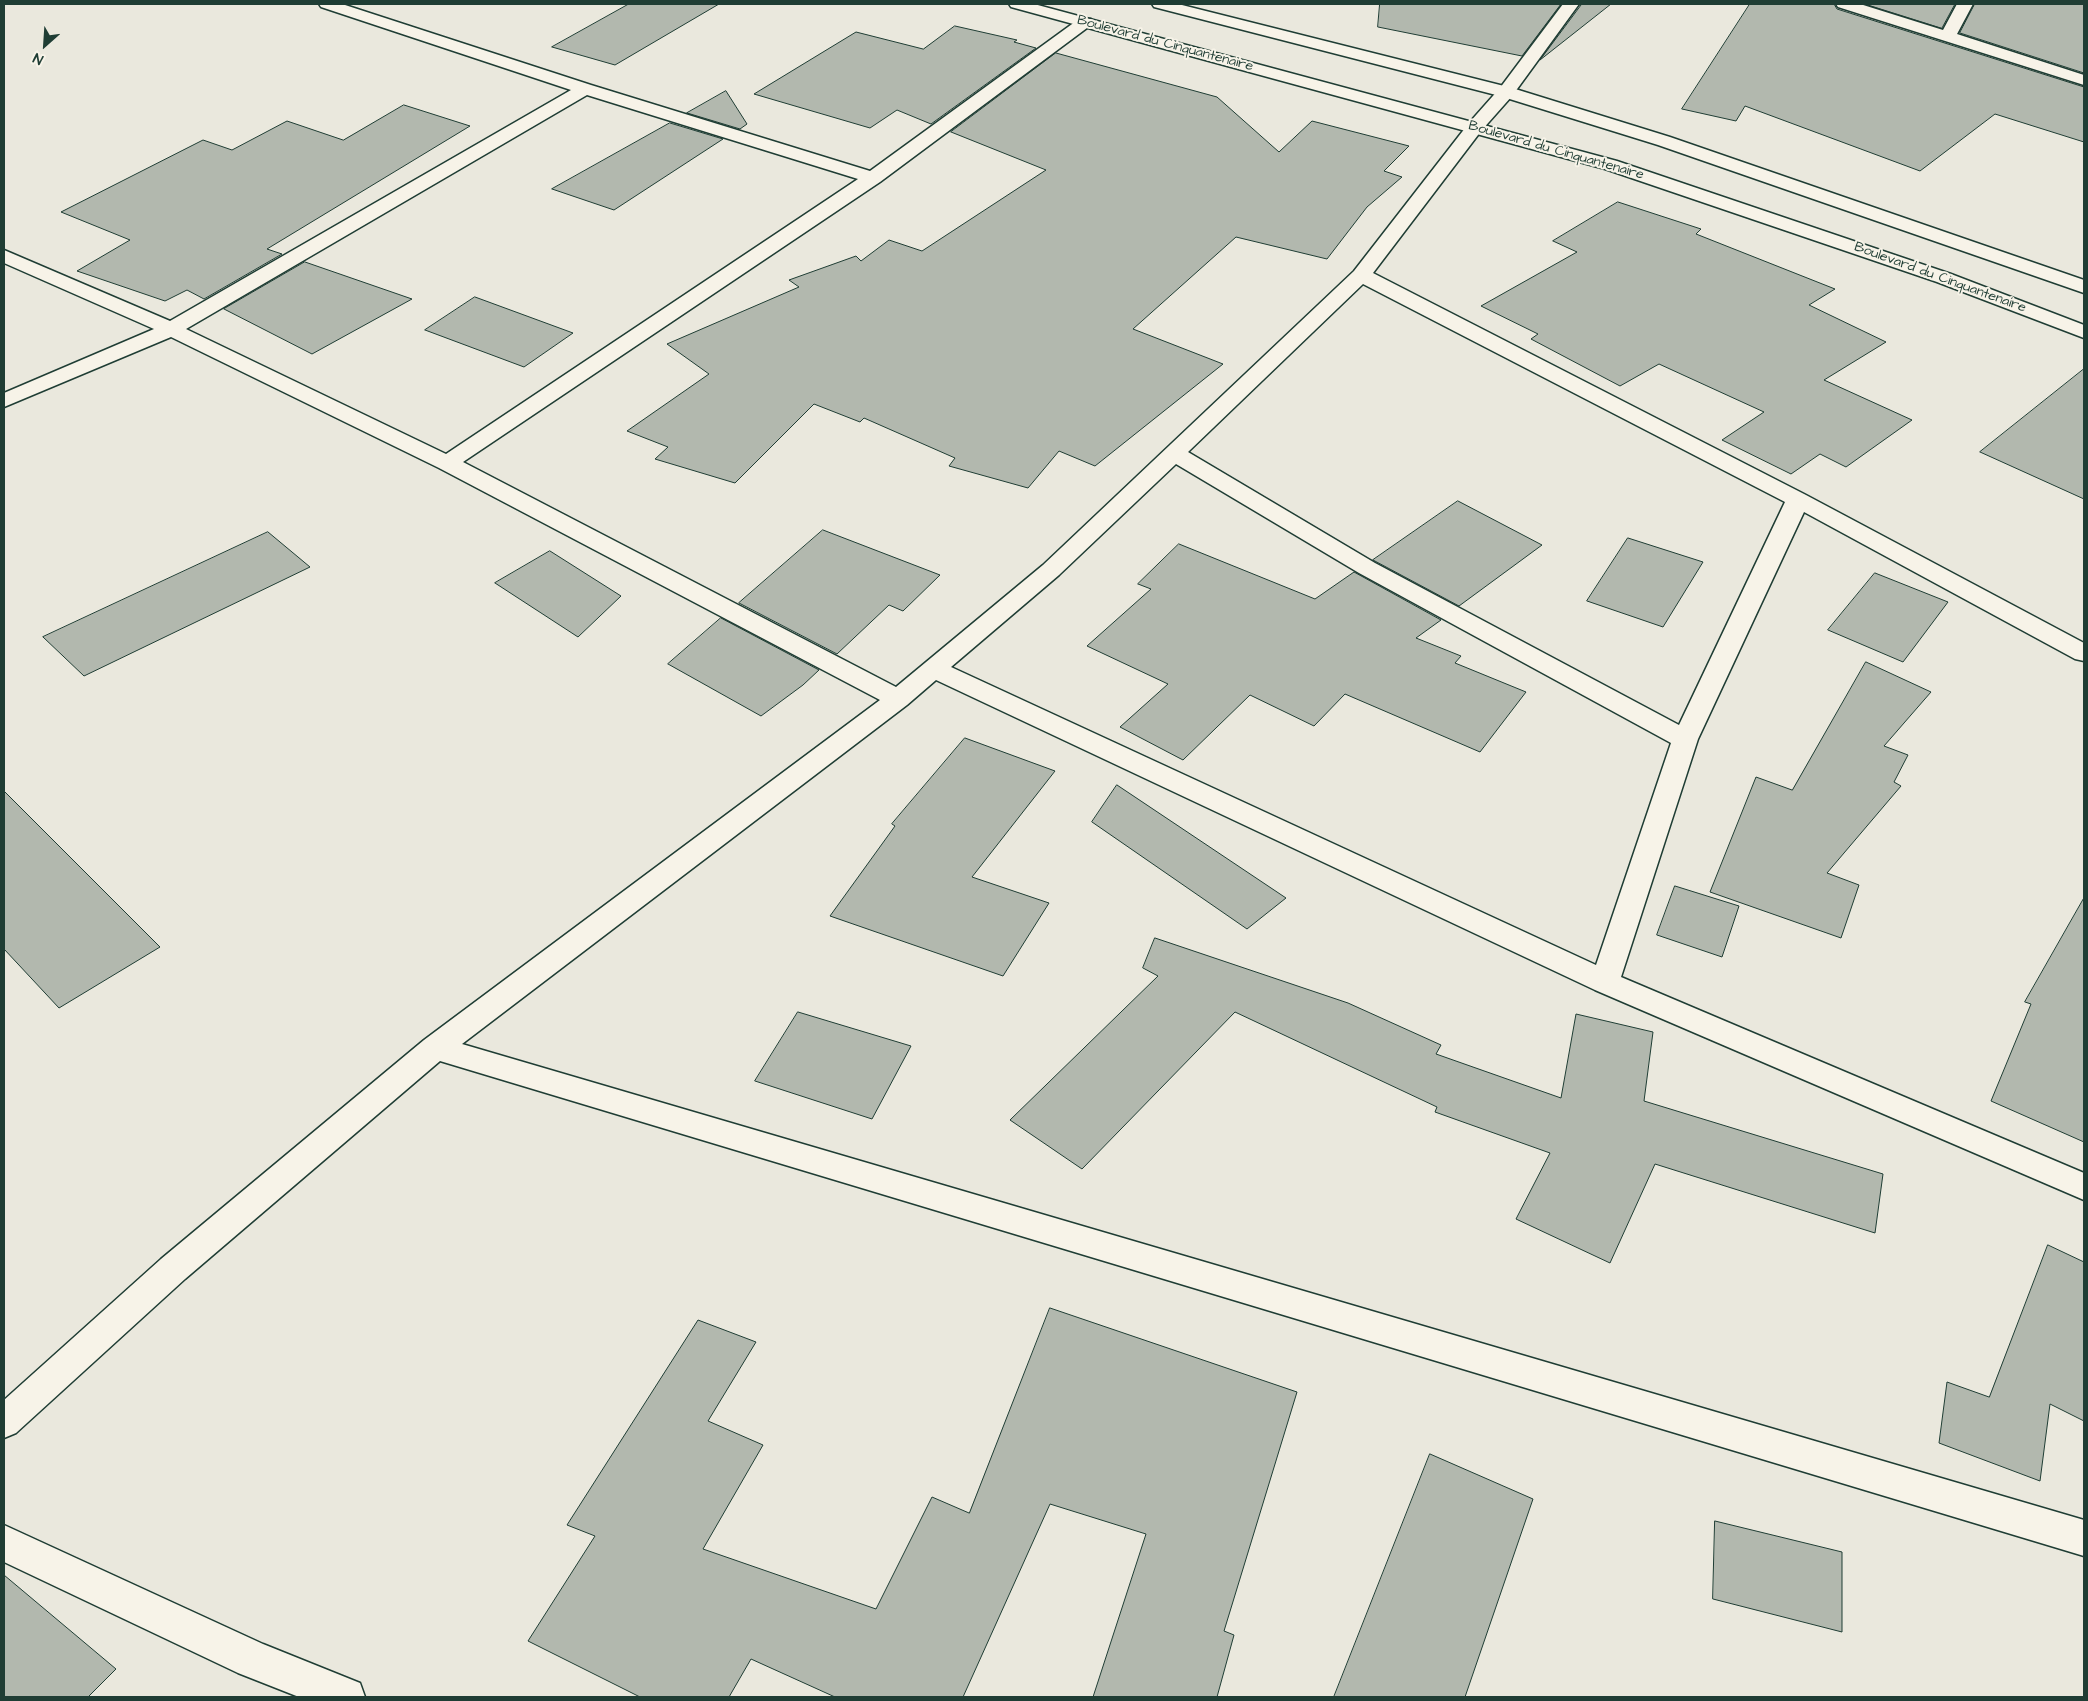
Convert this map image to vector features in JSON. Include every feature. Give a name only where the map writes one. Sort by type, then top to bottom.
[{"type":"street","points":[[327,4],[585,89],[873,178]]},
{"type":"street","name":"Boulevard du Cinquantenaire","points":[[1017,4],[1611,165],[1944,278],[2084,332]]},
{"type":"street","points":[[1160,4],[1506,92],[1664,140],[2084,287]]},
{"type":"street","points":[[4,1422],[173,1268],[435,1048],[898,699],[1051,570],[1361,275],[1475,127],[1506,92],[1571,4]]},
{"type":"street","points":[[1844,4],[2084,80]]},
{"type":"street","points":[[1948,36],[1965,4]]},
{"type":"street","points":[[448,463],[873,178],[1085,22]]},
{"type":"street","points":[[4,401],[171,329],[585,89]]},
{"type":"street","points":[[4,256],[171,329],[448,463],[898,699]]},
{"type":"street","points":[[1361,275],[1798,500],[2084,653]]},
{"type":"street","points":[[1175,454],[1366,568],[1685,739]]},
{"type":"street","points":[[1605,982],[1685,739],[1798,500]]},
{"type":"street","points":[[934,669],[1605,982],[2084,1187]]},
{"type":"street","points":[[435,1048],[2084,1538]]},
{"type":"street","points":[[4,1543],[252,1659],[346,1697]]},
{"type":"building","points":[[629,4],[719,4],[615,65],[552,47]]},
{"type":"building","points":[[1380,4],[1561,4],[1522,56],[1378,27]]},
{"type":"building","points":[[1611,4],[1540,60],[1581,5]]},
{"type":"building","points":[[1750,4],[1834,4],[1837,9],[2084,87],[2084,142],[1995,114],[1920,171],[1745,106],[1736,121],[1682,109]]},
{"type":"building","points":[[1865,4],[1955,4],[1942,28]]},
{"type":"building","points":[[1975,4],[2084,4],[2084,73],[1960,33]]},
{"type":"building","points":[[955,26],[1017,40],[1014,42],[1036,48],[931,124],[897,110],[870,128],[754,94],[856,32],[923,49]]},
{"type":"building","points":[[1056,53],[1217,97],[1279,152],[1312,121],[1409,146],[1384,171],[1402,177],[1367,207],[1327,259],[1236,237],[1133,329],[1223,364],[1095,466],[1059,451],[1028,488],[949,466],[955,458],[864,418],[860,422],[814,404],[735,483],[655,459],[668,447],[627,431],[709,374],[667,344],[799,287],[789,280],[856,256],[861,261],[889,240],[922,251],[1046,170],[951,132]]},
{"type":"building","points":[[726,91],[747,124],[740,129],[687,113]]},
{"type":"building","points":[[404,105],[470,126],[267,249],[282,254],[204,299],[187,290],[165,301],[77,271],[130,240],[61,212],[203,140],[232,150],[287,121],[343,140]]},
{"type":"building","points":[[670,123],[723,139],[614,210],[552,189]]},
{"type":"building","points":[[1618,202],[1701,229],[1696,234],[1835,289],[1809,305],[1886,342],[1824,380],[1912,420],[1846,467],[1820,454],[1791,474],[1722,440],[1764,412],[1659,364],[1620,386],[1531,339],[1538,334],[1481,306],[1577,252],[1553,241]]},
{"type":"building","points":[[305,262],[412,299],[312,354],[224,309]]},
{"type":"building","points":[[475,297],[573,333],[524,367],[425,330]]},
{"type":"building","points":[[2084,369],[2084,499],[1980,452]]},
{"type":"building","points":[[1458,501],[1542,545],[1459,606],[1373,560]]},
{"type":"building","points":[[823,530],[940,575],[903,611],[889,605],[837,654],[739,603]]},
{"type":"building","points":[[268,532],[310,567],[84,676],[43,637]]},
{"type":"building","points":[[1628,538],[1703,562],[1663,627],[1587,601]]},
{"type":"building","points":[[1179,544],[1315,599],[1354,572],[1441,620],[1416,638],[1461,656],[1455,663],[1526,692],[1480,752],[1345,694],[1314,726],[1250,695],[1183,760],[1120,727],[1168,684],[1087,646],[1151,589],[1138,584]]},
{"type":"building","points":[[550,551],[621,596],[578,637],[495,583]]},
{"type":"building","points":[[1875,573],[1948,602],[1903,662],[1828,630]]},
{"type":"building","points":[[721,618],[819,670],[803,685],[761,716],[668,664]]},
{"type":"building","points":[[1866,662],[1931,692],[1884,746],[1908,755],[1894,782],[1901,786],[1827,873],[1859,885],[1841,938],[1710,892],[1756,777],[1792,790]]},
{"type":"building","points":[[965,738],[1055,771],[972,877],[1049,903],[1003,976],[830,916],[895,826],[892,824]]},
{"type":"building","points":[[1117,785],[1286,898],[1247,929],[1092,822]]},
{"type":"building","points":[[4,791],[160,947],[59,1008],[4,949]]},
{"type":"building","points":[[1675,886],[1739,906],[1722,957],[1657,935]]},
{"type":"building","points":[[2084,898],[2084,1142],[1991,1101],[2031,1004],[2025,1002]]},
{"type":"building","points":[[1155,938],[1348,1003],[1441,1045],[1436,1054],[1561,1098],[1576,1014],[1653,1032],[1644,1101],[1883,1174],[1875,1233],[1655,1164],[1610,1263],[1516,1219],[1550,1153],[1435,1112],[1437,1107],[1235,1012],[1082,1169],[1010,1120],[1158,976],[1143,968]]},
{"type":"building","points":[[798,1012],[911,1046],[872,1119],[755,1081]]},
{"type":"building","points":[[2048,1245],[2084,1262],[2084,1421],[2050,1404],[2040,1481],[1939,1443],[1947,1382],[1989,1397]]},
{"type":"building","points":[[1050,1308],[1297,1392],[1224,1631],[1234,1635],[1217,1697],[1093,1697],[1146,1534],[1050,1504],[963,1697],[835,1697],[751,1659],[729,1697],[640,1697],[528,1641],[595,1536],[567,1525],[698,1320],[756,1342],[708,1421],[763,1445],[703,1549],[876,1609],[932,1497],[969,1513]]},
{"type":"building","points":[[1430,1454],[1533,1499],[1465,1697],[1334,1697]]},
{"type":"building","points":[[1715,1521],[1842,1552],[1842,1632],[1713,1599]]},
{"type":"building","points":[[4,1575],[116,1669],[88,1697],[4,1697]]}]
